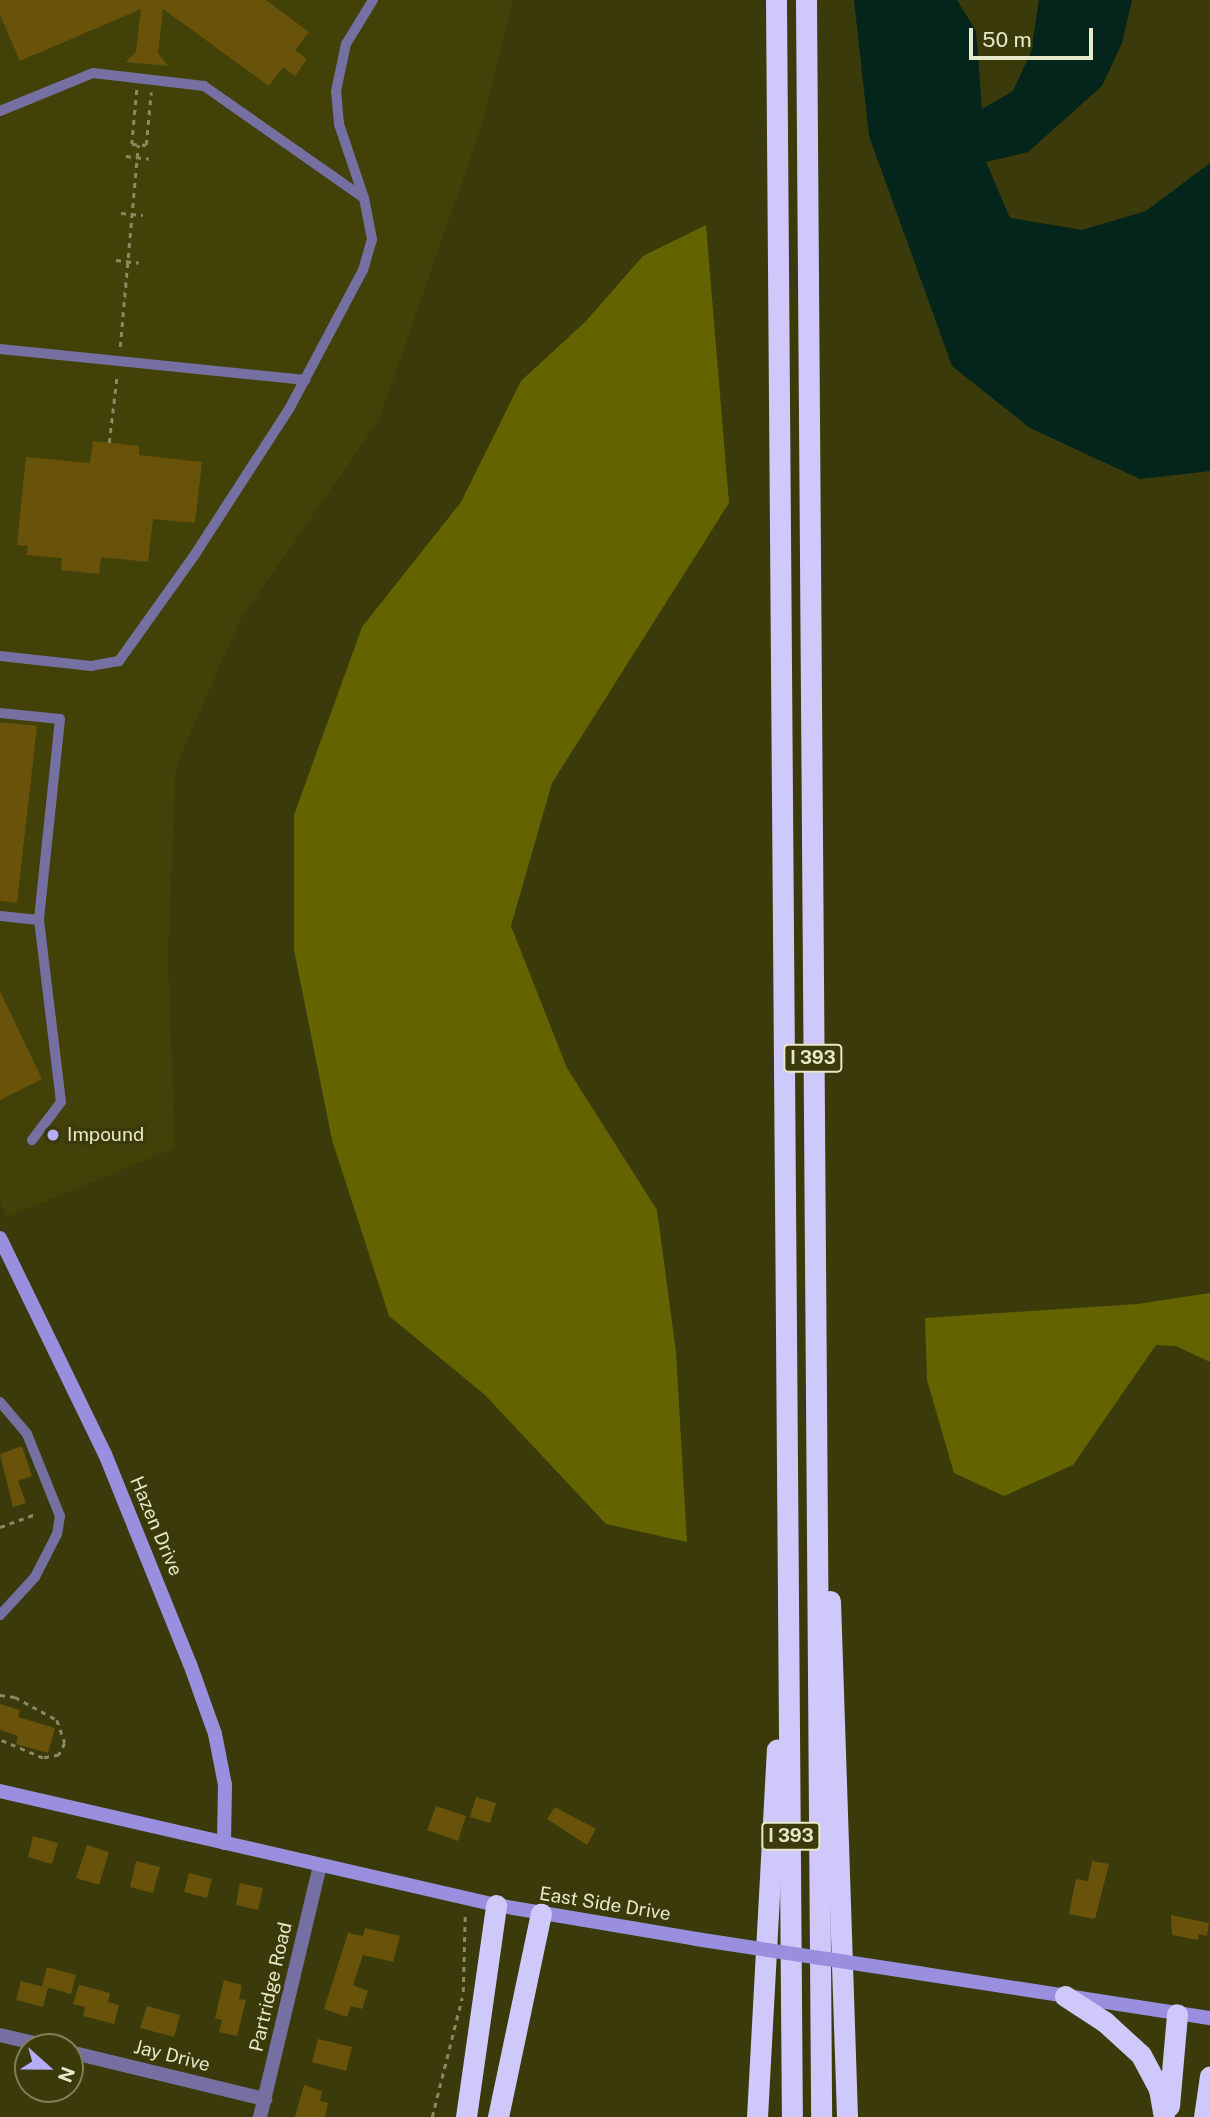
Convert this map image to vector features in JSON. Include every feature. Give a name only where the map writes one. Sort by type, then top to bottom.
[{"type":"highway","name":"I 393","points":[[776,0],[792,2117]]},
{"type":"highway","name":"I 393","points":[[806,0],[821,2117]]},
{"type":"highway","points":[[816,1398],[834,1658],[847,2117]]},
{"type":"highway","points":[[757,2117],[789,1556]]},
{"type":"highway","points":[[466,2117],[496,1905]]},
{"type":"highway","points":[[498,2117],[541,1913]]},
{"type":"highway","points":[[1065,1996],[1105,2022],[1141,2055],[1159,2089],[1166,2117]]},
{"type":"highway","points":[[1166,2117],[1177,2014]]},
{"type":"highway","points":[[1204,2117],[1210,2076]]},
{"type":"main road","name":"Hazen Drive","points":[[0,1238],[105,1454],[190,1664],[215,1734],[225,1785],[224,1843]]},
{"type":"main road","name":"East Side Drive","points":[[0,1791],[496,1905],[696,1939],[1210,2018]]},
{"type":"street","name":"Partridge Road","points":[[260,2117],[320,1866]]},
{"type":"street","name":"Jay Drive","points":[[84,2055],[265,2099]]},
{"type":"lane","points":[[0,656],[91,666],[119,661],[196,553],[305,380],[363,270],[372,239],[364,198],[339,124],[336,92],[346,44],[373,0]]},
{"type":"lane","points":[[0,111],[81,74],[193,83],[216,92],[364,198]]},
{"type":"lane","points":[[0,349],[305,380]]},
{"type":"lane","points":[[0,713],[60,719],[39,920],[61,1102],[32,1140]]},
{"type":"lane","points":[[0,916],[39,920]]},
{"type":"lane","points":[[0,1402],[27,1434],[60,1516],[57,1534],[35,1577],[0,1615]]},
{"type":"path","points":[[134,118],[132,144],[138,145],[146,145],[149,120]]},
{"type":"path","points":[[121,320],[138,145]]},
{"type":"path","points":[[126,156],[149,159]]},
{"type":"path","points":[[121,213],[143,215]]},
{"type":"path","points":[[117,260],[139,263]]},
{"type":"path","points":[[109,443],[118,374]]},
{"type":"path","points":[[0,1527],[36,1514]]},
{"type":"path","points":[[0,1695],[15,1697],[57,1720],[65,1743],[59,1755],[43,1758],[0,1740]]},
{"type":"path","points":[[432,2117],[463,1996],[466,1899]]},
{"type":"shaded area","points":[[0,0],[513,0],[484,119],[379,420],[240,620],[176,767],[168,957],[175,1148],[7,1217],[0,1202]]},
{"type":"shaded area","points":[[854,0],[957,0],[976,31],[982,109],[1013,91],[1031,52],[1039,0],[1132,0],[1122,43],[1102,86],[1028,152],[986,162],[1010,218],[1082,230],[1146,211],[1210,163],[1210,471],[1140,479],[1030,428],[952,366],[869,136]]},
{"type":"shaded area","points":[[706,225],[729,503],[552,783],[511,926],[567,1068],[657,1210],[676,1352],[687,1542],[606,1524],[484,1394],[389,1316],[332,1140],[294,950],[294,815],[362,627],[461,502],[521,381],[585,322],[643,256]]},
{"type":"shaded area","points":[[1210,1293],[1210,1362],[1176,1346],[1156,1345],[1073,1465],[1004,1496],[954,1473],[927,1380],[925,1318],[1137,1304]]},
{"type":"building","points":[[0,0],[266,0],[309,32],[295,50],[307,59],[295,76],[283,67],[269,86],[163,9],[158,53],[168,66],[126,62],[136,51],[141,9],[20,61],[0,15]]},
{"type":"building","points":[[93,441],[139,446],[139,455],[202,462],[195,523],[153,519],[148,562],[101,557],[99,574],[61,570],[62,558],[27,555],[28,546],[17,545],[26,457],[90,463]]},
{"type":"building","points":[[0,722],[37,726],[17,903],[0,901]]},
{"type":"building","points":[[0,991],[42,1079],[0,1100]]},
{"type":"building","points":[[22,1446],[32,1476],[18,1481],[26,1503],[13,1507],[0,1454]]},
{"type":"building","points":[[0,1704],[20,1710],[18,1717],[55,1728],[48,1753],[16,1744],[18,1736],[0,1730]]},
{"type":"building","points":[[476,1797],[496,1803],[490,1823],[470,1817]]},
{"type":"building","points":[[436,1806],[466,1816],[458,1841],[427,1830]]},
{"type":"building","points":[[555,1807],[596,1829],[587,1845],[547,1819]]},
{"type":"building","points":[[33,1836],[58,1843],[52,1864],[28,1857]]},
{"type":"building","points":[[87,1845],[109,1852],[99,1885],[76,1878]]},
{"type":"building","points":[[136,1861],[160,1867],[153,1893],[130,1887]]},
{"type":"building","points":[[1092,1861],[1109,1864],[1095,1919],[1069,1914],[1076,1879],[1088,1881]]},
{"type":"building","points":[[189,1873],[212,1879],[207,1898],[184,1892]]},
{"type":"building","points":[[240,1883],[263,1888],[258,1910],[236,1905]]},
{"type":"building","points":[[1171,1915],[1209,1923],[1207,1936],[1199,1934],[1198,1940],[1172,1935]]},
{"type":"building","points":[[365,1928],[400,1936],[393,1962],[363,1955],[353,1985],[368,1991],[362,2009],[351,2006],[347,2017],[324,2009],[348,1933],[363,1936]]},
{"type":"building","points":[[47,1967],[76,1975],[71,1994],[42,1986]]},
{"type":"building","points":[[224,1980],[242,1985],[239,1999],[246,2000],[237,2036],[219,2032],[222,2020],[215,2018]]},
{"type":"building","points":[[21,1981],[48,1988],[43,2007],[16,2000]]},
{"type":"building","points":[[79,1985],[110,1993],[108,2002],[119,2005],[114,2024],[83,2016],[85,2007],[73,2004]]},
{"type":"building","points":[[147,2006],[180,2015],[174,2037],[140,2028]]},
{"type":"building","points":[[318,2039],[352,2047],[346,2071],[312,2062]]},
{"type":"building","points":[[304,2085],[322,2091],[320,2101],[328,2103],[325,2117],[295,2117]]},
{"type":"place","name":"Impound","points":[[53,1135]]}]
